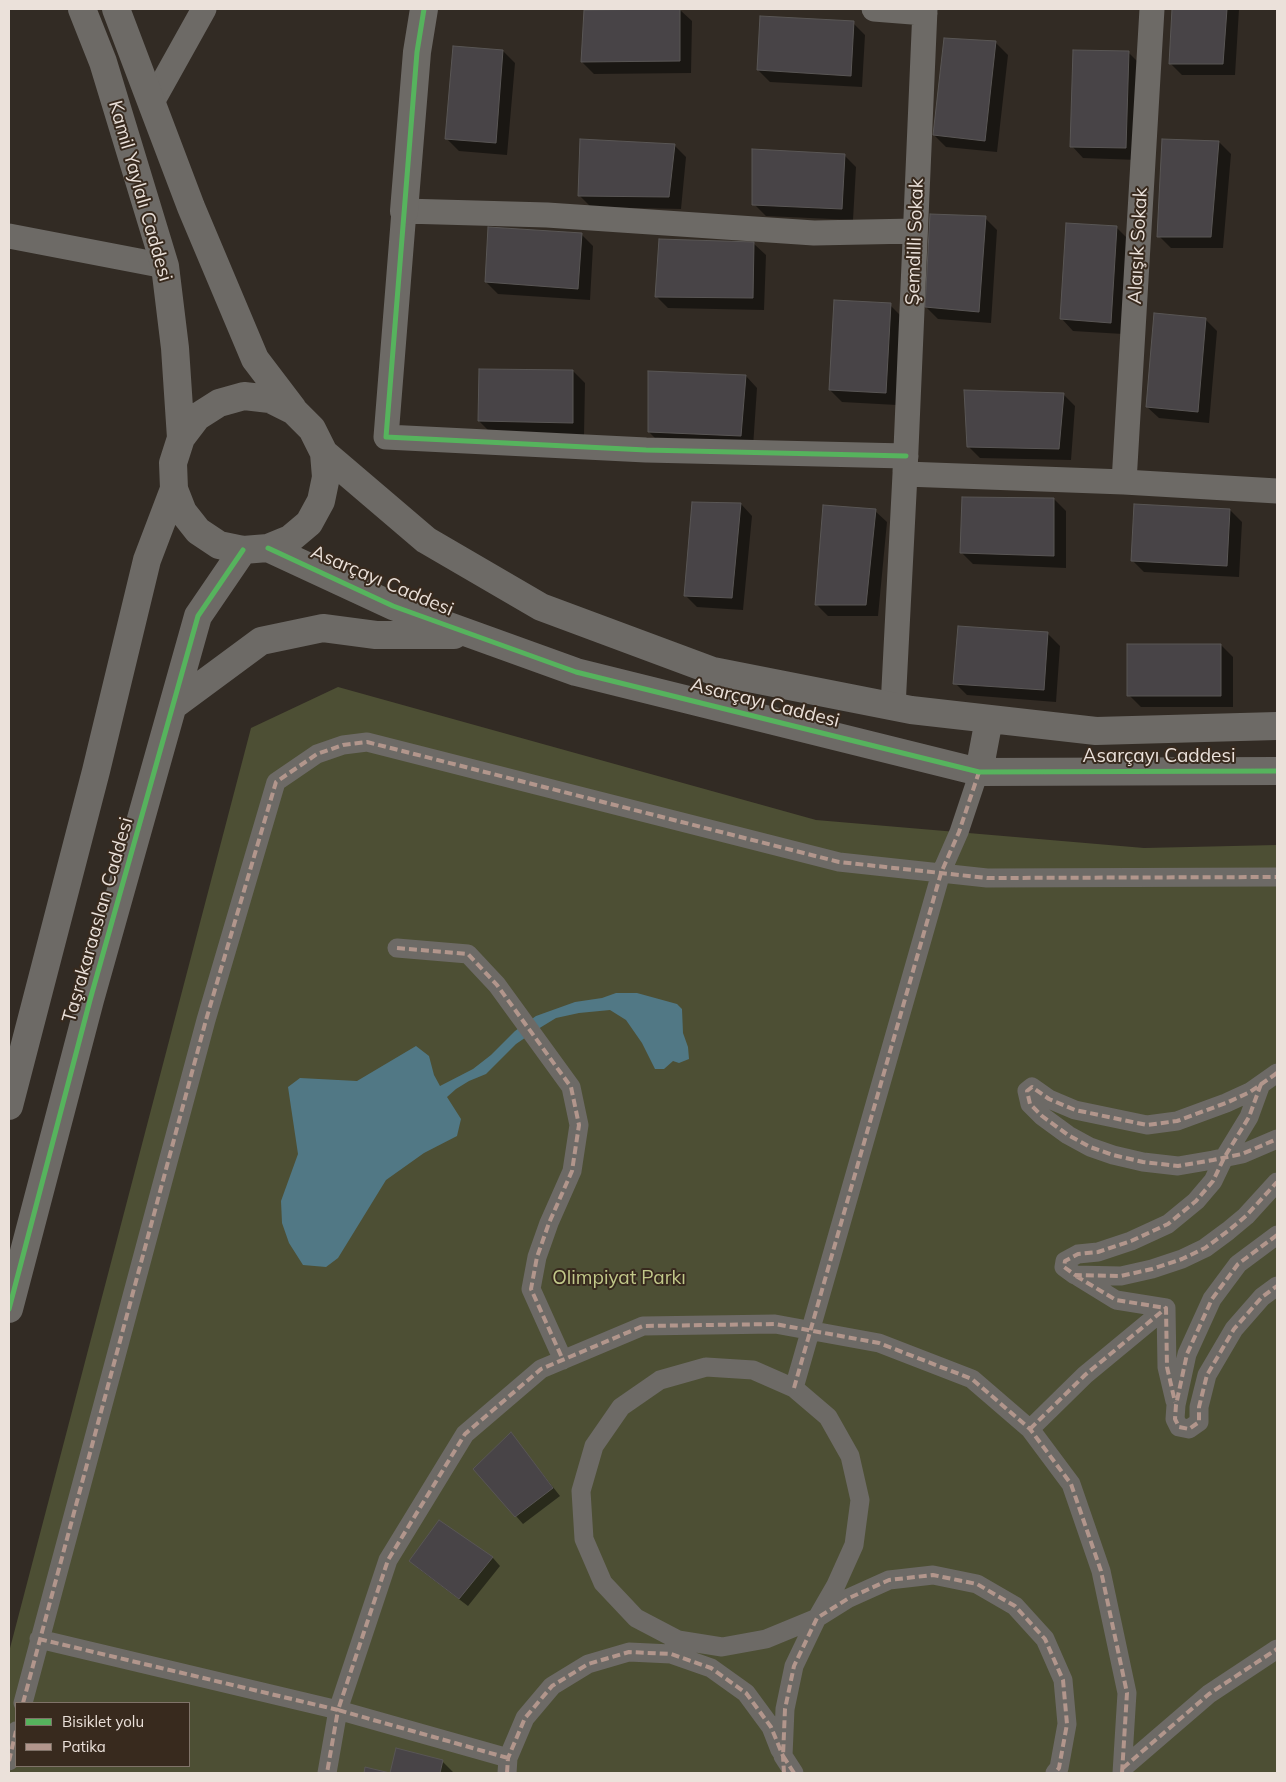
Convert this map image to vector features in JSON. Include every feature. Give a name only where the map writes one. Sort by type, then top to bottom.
[{"type":"street","name":"Kamil Yaylalı Caddesi","points":[[82,9],[103,62],[165,266],[176,348],[181,438]]},
{"type":"street","name":"Kamil Yaylalı Caddesi","points":[[116,9],[191,207],[255,359],[294,411]]},
{"type":"street","points":[[151,104],[204,9]]},
{"type":"street","points":[[424,9],[417,52],[386,438],[646,450],[905,465],[1124,482],[1277,491]]},
{"type":"street","points":[[874,9],[925,11]]},
{"type":"street","name":"Alaışık Sokak","points":[[1124,482],[1152,9]]},
{"type":"street","name":"Şemdilli Sokak","points":[[893,707],[925,11]]},
{"type":"street","points":[[404,211],[547,216],[814,233],[915,231]]},
{"type":"street","points":[[9,236],[165,266]]},
{"type":"street","points":[[244,396],[270,399],[294,411],[312,429],[324,452],[326,477],[321,501],[309,523],[290,539],[255,549],[219,545],[198,531],[183,512],[174,489],[173,463],[181,438],[197,417],[219,403],[244,396]]},
{"type":"street","name":"Asarçayı Caddesi","points":[[324,452],[426,540],[541,606],[713,672],[893,707],[1096,731],[1277,726]]},
{"type":"street","name":"Taşrakaraaslan Caddesi","points":[[9,1106],[96,771],[147,560],[174,489]]},
{"type":"street","name":"Asarçayı Caddesi","points":[[255,549],[393,606],[576,672],[979,772],[1277,771]]},
{"type":"street","name":"Taşrakaraaslan Caddesi","points":[[9,1309],[90,1000],[198,616],[255,549]]},
{"type":"street","points":[[174,706],[261,641],[323,628],[376,635],[474,635]]},
{"type":"street","points":[[794,1388],[941,873],[959,832],[979,772],[989,719]]},
{"type":"street","points":[[23,1702],[206,1020],[276,782],[317,754],[343,746],[367,742],[839,862],[987,878],[1277,877]]},
{"type":"street","points":[[397,948],[468,954],[497,985],[571,1087],[578,1125],[572,1172],[549,1223],[537,1257],[531,1289],[562,1360]]},
{"type":"street","points":[[1277,1073],[1250,1092],[1226,1103],[1177,1121],[1147,1125],[1075,1110],[1049,1099],[1032,1087],[1027,1091],[1030,1104],[1042,1116],[1068,1135],[1090,1147],[1143,1162],[1178,1166],[1242,1154],[1277,1140]]},
{"type":"street","points":[[1166,1308],[1116,1300],[1064,1267],[1065,1261],[1078,1254],[1098,1252],[1131,1241],[1168,1224],[1196,1201],[1213,1181],[1224,1158],[1249,1117],[1261,1084]]},
{"type":"street","points":[[1075,1275],[1121,1276],[1182,1260],[1204,1248],[1246,1216],[1277,1182]]},
{"type":"street","points":[[1277,1235],[1238,1264],[1212,1299],[1187,1354],[1176,1405],[1175,1419],[1179,1427],[1189,1430],[1199,1422],[1200,1407],[1207,1376],[1234,1329],[1262,1297],[1277,1286]]},
{"type":"street","points":[[1030,1429],[1085,1375],[1166,1308]]},
{"type":"street","points":[[1166,1308],[1167,1367],[1176,1405]]},
{"type":"street","points":[[327,1773],[338,1710],[388,1560],[465,1434],[541,1369],[643,1326],[775,1324],[880,1343],[972,1379],[1030,1429],[1071,1484],[1101,1571],[1127,1693],[1122,1771]]},
{"type":"street","points":[[783,1765],[785,1709],[794,1666],[817,1618],[836,1585],[854,1545],[860,1500],[850,1456],[828,1418],[794,1388],[753,1370],[706,1367],[660,1380],[621,1407],[594,1446],[581,1492],[584,1539],[603,1583],[636,1618],[678,1640],[722,1647],[766,1639],[817,1618],[849,1598],[889,1580],[933,1575],[977,1584],[1015,1606],[1045,1639],[1063,1680],[1068,1724],[1058,1768],[1055,1773]]},
{"type":"street","points":[[39,1638],[338,1710],[507,1765],[525,1718],[552,1686],[588,1664],[629,1652],[671,1654],[711,1668],[746,1693],[771,1727],[783,1765],[794,1773]]},
{"type":"street","points":[[1122,1771],[1209,1694],[1277,1649]]},
{"type":"street","points":[[9,1761],[15,1735]]},
{"type":"green space","name":"Olimpiyat Parkı","points":[[338,687],[816,820],[1144,848],[1277,845],[1277,1773],[9,1773],[9,1652],[251,728]]},
{"type":"water","points":[[616,993],[637,993],[677,1004],[682,1009],[683,1033],[688,1047],[689,1059],[679,1063],[673,1061],[664,1069],[655,1069],[642,1043],[626,1020],[610,1010],[579,1013],[556,1018],[516,1044],[486,1074],[469,1081],[447,1097],[461,1119],[457,1136],[424,1153],[386,1180],[338,1258],[326,1267],[303,1265],[289,1243],[282,1223],[281,1201],[298,1154],[288,1087],[300,1078],[357,1081],[416,1046],[429,1056],[434,1075],[440,1086],[473,1069],[491,1055],[515,1031],[536,1016],[575,1002],[602,998]]},
{"type":"building","points":[[680,9],[680,61],[581,62],[584,10]]},
{"type":"building","points":[[1172,9],[1227,9],[1223,64],[1169,64]]},
{"type":"building","points":[[760,16],[854,21],[851,76],[757,70]]},
{"type":"building","points":[[944,38],[996,41],[985,141],[933,135]]},
{"type":"building","points":[[453,46],[503,50],[496,143],[445,139]]},
{"type":"building","points":[[1073,50],[1129,51],[1126,148],[1070,147]]},
{"type":"building","points":[[580,139],[675,144],[669,197],[578,196]]},
{"type":"building","points":[[1162,139],[1219,141],[1211,237],[1157,237]]},
{"type":"building","points":[[752,149],[845,154],[842,209],[752,205]]},
{"type":"building","points":[[930,214],[986,216],[979,312],[925,307]]},
{"type":"building","points":[[1066,223],[1117,226],[1111,323],[1060,319]]},
{"type":"building","points":[[488,227],[582,233],[578,289],[485,282]]},
{"type":"building","points":[[659,239],[754,242],[753,298],[655,297]]},
{"type":"building","points":[[834,300],[891,303],[886,393],[829,390]]},
{"type":"building","points":[[1154,313],[1206,318],[1198,412],[1146,407]]},
{"type":"building","points":[[479,369],[573,370],[573,423],[478,421]]},
{"type":"building","points":[[648,371],[746,375],[741,436],[648,432]]},
{"type":"building","points":[[964,390],[1064,393],[1059,449],[967,447]]},
{"type":"building","points":[[962,497],[1054,498],[1054,556],[960,553]]},
{"type":"building","points":[[692,502],[741,503],[732,598],[684,596]]},
{"type":"building","points":[[1134,504],[1230,509],[1227,566],[1131,561]]},
{"type":"building","points":[[823,505],[876,509],[866,605],[815,605]]},
{"type":"building","points":[[958,626],[1048,632],[1044,690],[953,684]]},
{"type":"building","points":[[1127,644],[1221,644],[1221,696],[1127,696]]},
{"type":"building","points":[[511,1432],[553,1488],[515,1517],[473,1469]]},
{"type":"building","points":[[439,1520],[493,1557],[459,1599],[409,1561]]},
{"type":"building","points":[[396,1748],[443,1760],[440,1773],[390,1773]]},
{"type":"building","points":[[365,1767],[390,1773],[364,1773]]},
{"type":"marked path","points":[[23,1702],[206,1020],[276,782],[317,754],[343,745],[367,742],[839,862],[987,878],[1277,877]]},
{"type":"marked path","points":[[794,1388],[941,873],[959,832],[979,772]]},
{"type":"marked path","points":[[397,948],[468,954],[497,985],[571,1087],[579,1125],[572,1171],[549,1223],[537,1257],[531,1289],[563,1360]]},
{"type":"marked path","points":[[1277,1073],[1250,1092],[1226,1103],[1177,1121],[1147,1125],[1075,1110],[1049,1099],[1032,1087],[1027,1091],[1030,1104],[1042,1116],[1068,1135],[1090,1147],[1143,1162],[1178,1166],[1213,1160],[1242,1154],[1277,1139]]},
{"type":"marked path","points":[[1261,1084],[1249,1117],[1224,1158],[1213,1181],[1196,1201],[1168,1224],[1131,1241],[1098,1252],[1078,1254],[1065,1261],[1064,1267],[1075,1275],[1121,1276],[1152,1269],[1182,1259],[1205,1248],[1228,1231],[1246,1216],[1277,1182]]},
{"type":"marked path","points":[[1277,1235],[1238,1264],[1212,1299],[1187,1354],[1176,1405],[1175,1419],[1179,1427],[1189,1429],[1199,1422],[1199,1407],[1207,1375],[1234,1329],[1262,1297],[1277,1286]]},
{"type":"marked path","points":[[1076,1276],[1116,1300],[1166,1308],[1167,1367],[1175,1402]]},
{"type":"marked path","points":[[1030,1429],[1085,1375],[1166,1308]]},
{"type":"marked path","points":[[508,1758],[338,1710],[388,1560],[465,1434],[541,1369],[643,1326],[775,1324],[879,1343],[972,1379],[1030,1429],[1071,1484],[1101,1571],[1127,1693],[1122,1773]]},
{"type":"marked path","points":[[794,1773],[783,1756],[785,1709],[794,1666],[817,1618],[849,1598],[889,1580],[933,1575],[977,1584],[1015,1606],[1045,1639],[1063,1680],[1067,1724],[1059,1768],[1055,1773]]},
{"type":"marked path","points":[[39,1639],[338,1710],[327,1773]]},
{"type":"marked path","points":[[1123,1768],[1209,1694],[1277,1649]]},
{"type":"marked path","points":[[507,1773],[508,1758],[525,1718],[552,1686],[588,1664],[629,1652],[671,1654],[711,1668],[746,1693],[771,1727],[783,1756],[784,1773]]},
{"type":"marked path","points":[[9,1761],[15,1735]]},
{"type":"cycle path","points":[[424,9],[417,52],[386,437],[646,450],[906,456]]},
{"type":"cycle path","points":[[268,548],[393,606],[576,672],[979,772],[1277,771]]},
{"type":"cycle path","points":[[9,1309],[90,1000],[198,616],[243,550]]}]
